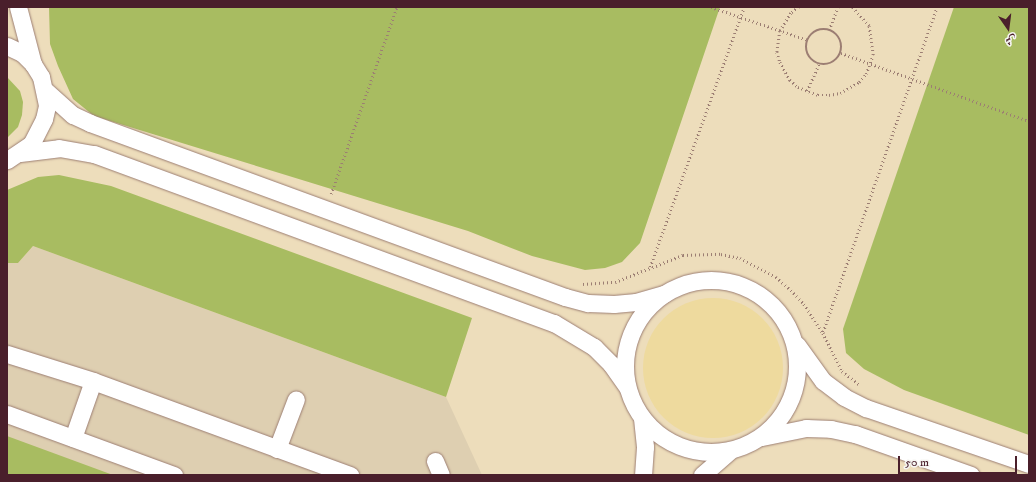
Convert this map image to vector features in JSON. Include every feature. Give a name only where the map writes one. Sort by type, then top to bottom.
[{"type":"street","points":[[18,7],[33,64]]},
{"type":"street","points":[[7,46],[22,53],[33,64],[41,77],[46,91],[44,119],[31,144],[14,157]]},
{"type":"street","points":[[46,91],[73,115],[90,123],[565,297],[588,303],[614,304],[636,302],[664,294],[684,284],[707,281],[729,282],[750,290],[769,302],[779,314],[807,362],[823,381],[844,397],[866,408],[1029,464]]},
{"type":"street","points":[[14,157],[59,148],[94,154],[554,323],[594,348],[611,364],[627,387],[642,418],[660,436],[681,447],[706,452],[730,450],[758,438],[806,428],[831,429],[855,434],[971,475]]},
{"type":"street","points":[[627,387],[625,361],[631,335],[644,312],[664,294]]},
{"type":"street","points":[[758,438],[780,418],[788,405],[796,384],[797,362],[793,340]]},
{"type":"street","points":[[7,354],[93,381],[350,475]]},
{"type":"street","points":[[73,438],[93,381]]},
{"type":"street","points":[[277,449],[296,399]]},
{"type":"street","points":[[7,414],[174,475]]},
{"type":"street","points":[[642,418],[644,447],[643,475]]},
{"type":"street","points":[[702,475],[730,450]]},
{"type":"path","points":[[331,194],[397,7]]},
{"type":"path","points":[[711,7],[808,40]]},
{"type":"path","points":[[650,267],[744,7]]},
{"type":"path","points":[[799,7],[791,13],[780,31],[778,52],[784,72],[790,80],[808,92],[818,94],[840,93],[859,82],[871,64],[874,55],[873,35],[864,18],[852,7]]},
{"type":"path","points":[[829,30],[838,7]]},
{"type":"path","points":[[823,333],[937,7]]},
{"type":"path","points":[[818,30],[829,30],[837,34],[841,41],[841,53],[834,62],[819,64],[808,55],[808,40],[818,30]]},
{"type":"path","points":[[841,53],[1029,121]]},
{"type":"path","points":[[808,92],[819,64]]},
{"type":"path","points":[[324,192],[339,197]]},
{"type":"path","points":[[576,282],[615,282],[683,255],[702,253],[740,258],[776,277],[791,290],[804,304],[823,333],[842,371],[862,386]]},
{"type":"shaded area","points":[[33,246],[446,397],[482,475],[7,475],[7,263],[18,263]]},
{"type":"green space","points":[[49,7],[720,7],[640,243],[622,262],[605,268],[585,270],[532,256],[468,231],[94,116],[73,99],[58,66],[50,44]]},
{"type":"green space","points":[[954,7],[1029,7],[1029,435],[904,390],[864,369],[846,353],[843,329]]},
{"type":"green space","points":[[7,77],[20,91],[23,102],[22,115],[18,127],[7,138]]},
{"type":"green space","points":[[59,175],[111,186],[472,318],[446,397],[33,246],[18,263],[7,263],[7,190],[38,177]]},
{"type":"green space","points":[[7,436],[113,475],[7,475]]},
{"type":"sand","points":[[720,298],[740,303],[763,318],[778,341],[782,354],[782,382],[778,395],[763,418],[740,433],[727,437],[706,438],[686,433],[663,418],[648,395],[644,382],[643,361],[648,341],[663,318],[686,303],[699,299]]}]
